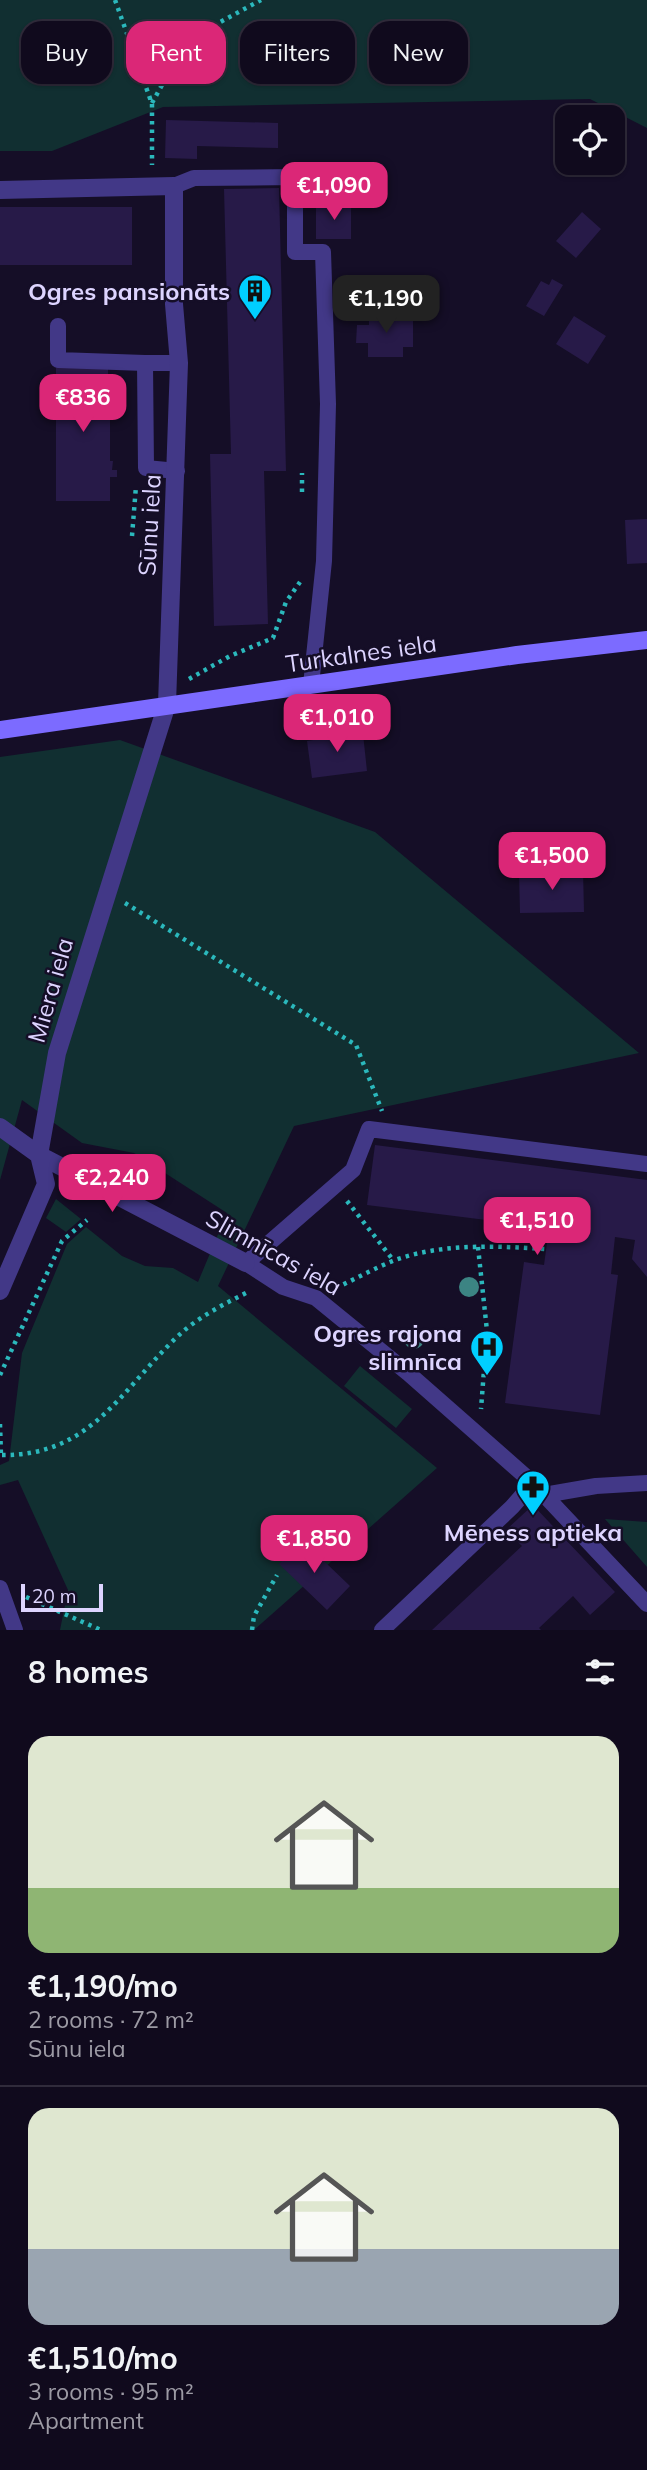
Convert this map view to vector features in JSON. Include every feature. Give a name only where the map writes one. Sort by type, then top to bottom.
[{"type":"main road","name":"Turkalnes iela","points":[[0,730],[167,704],[647,640]]},
{"type":"street","points":[[0,190],[174,187]]},
{"type":"street","name":"Sūnu iela","points":[[167,704],[179,363],[174,304],[174,187]]},
{"type":"street","name":"Miera iela","points":[[0,1291],[46,1184],[39,1155],[57,1053],[167,704]]},
{"type":"street","name":"Slimnīcas iela","points":[[0,1127],[39,1155],[246,1263]]},
{"type":"lane","points":[[174,187],[194,178],[295,177],[295,252],[323,252],[327,453],[324,561],[311,685]]},
{"type":"lane","points":[[58,326],[58,360],[179,363]]},
{"type":"lane","points":[[145,363],[146,468],[177,471]]},
{"type":"lane","points":[[246,1263],[353,1170],[369,1129],[647,1164]]},
{"type":"lane","name":"Slimnīcas iela","points":[[246,1263],[283,1287],[316,1298],[480,1437],[539,1489],[647,1604]]},
{"type":"lane","points":[[382,1630],[512,1507],[539,1489],[647,1483]]},
{"type":"lane","points":[[0,1588],[4,1615],[15,1630]]},
{"type":"path","points":[[116,0],[152,104],[152,187]]},
{"type":"path","points":[[152,104],[187,40],[261,0]]},
{"type":"path","points":[[302,496],[303,468],[327,453]]},
{"type":"path","points":[[132,536],[136,475]]},
{"type":"path","points":[[187,681],[230,656],[273,638],[286,602],[305,576]]},
{"type":"path","points":[[118,898],[356,1045],[389,1131]]},
{"type":"path","points":[[336,1186],[394,1261]]},
{"type":"path","points":[[0,1374],[62,1241],[87,1220]]},
{"type":"path","points":[[478,1247],[487,1331],[480,1437]]},
{"type":"path","points":[[316,1298],[394,1261],[441,1249],[546,1249]]},
{"type":"path","points":[[0,1424],[1,1455],[29,1455],[60,1447],[113,1407],[179,1335],[227,1302],[273,1281]]},
{"type":"path","points":[[252,1630],[254,1616],[277,1575]]},
{"type":"path","points":[[25,1596],[101,1630]]},
{"type":"green space","points":[[0,0],[647,0],[647,128],[625,117],[625,105],[602,105],[590,99],[163,107],[52,151],[0,151]]},
{"type":"green space","points":[[120,740],[375,832],[639,1053],[294,1126],[218,1286],[437,1468],[254,1630],[60,1630],[68,1590],[18,1480],[0,1485],[0,1465],[9,1461],[22,1353],[67,1244],[86,1227],[122,1256],[145,1266],[173,1268],[198,1282],[227,1213],[134,1153],[82,1143],[22,1100],[0,1180],[0,757]]},
{"type":"green space","points":[[56,1199],[81,1219],[66,1232],[46,1218]]},
{"type":"green space","points":[[360,1366],[412,1409],[396,1428],[344,1386]]},
{"type":"green space","points":[[605,1519],[647,1522],[647,1567]]},
{"type":"building","points":[[166,120],[278,123],[278,148],[197,146],[197,159],[165,158]]},
{"type":"building","name":"Ogres pansionāts","points":[[279,188],[286,471],[264,471],[268,624],[214,626],[210,454],[231,454],[224,189]]},
{"type":"building","points":[[316,204],[351,204],[351,239],[316,239]]},
{"type":"building","points":[[0,207],[132,207],[132,265],[0,265]]},
{"type":"building","points":[[582,212],[601,229],[576,258],[556,241]]},
{"type":"building","points":[[552,279],[563,285],[544,316],[526,306],[541,281],[549,285]]},
{"type":"building","points":[[369,314],[404,315],[404,321],[413,321],[413,347],[403,347],[403,357],[368,357],[368,343],[356,343],[357,325],[369,325]]},
{"type":"building","points":[[574,316],[606,336],[588,364],[556,344]]},
{"type":"building","points":[[56,367],[108,367],[108,397],[113,397],[113,404],[117,404],[117,412],[110,412],[110,461],[113,461],[112,470],[117,470],[117,477],[110,477],[110,501],[56,501]]},
{"type":"building","points":[[647,519],[647,563],[627,564],[625,520]]},
{"type":"building","points":[[349,725],[350,735],[363,734],[367,771],[312,778],[307,741],[331,737],[330,727]]},
{"type":"building","points":[[583,870],[584,912],[520,913],[519,871]]},
{"type":"building","points":[[375,1145],[647,1180],[647,1277],[632,1259],[635,1240],[615,1237],[611,1274],[618,1275],[600,1415],[505,1403],[524,1262],[544,1265],[549,1228],[367,1205]]},
{"type":"building","points":[[533,1505],[615,1592],[590,1615],[573,1596],[539,1628],[541,1630],[432,1630],[522,1546],[506,1530]]},
{"type":"building","points":[[302,1540],[350,1586],[327,1610],[279,1564]]},
{"type":"place","name":"Ogres pansionāts","points":[[255,321]]},
{"type":"place","name":"Ogres rajona slimnīca","points":[[487,1377]]},
{"type":"place","name":"Mēness aptieka","points":[[533,1517]]}]
